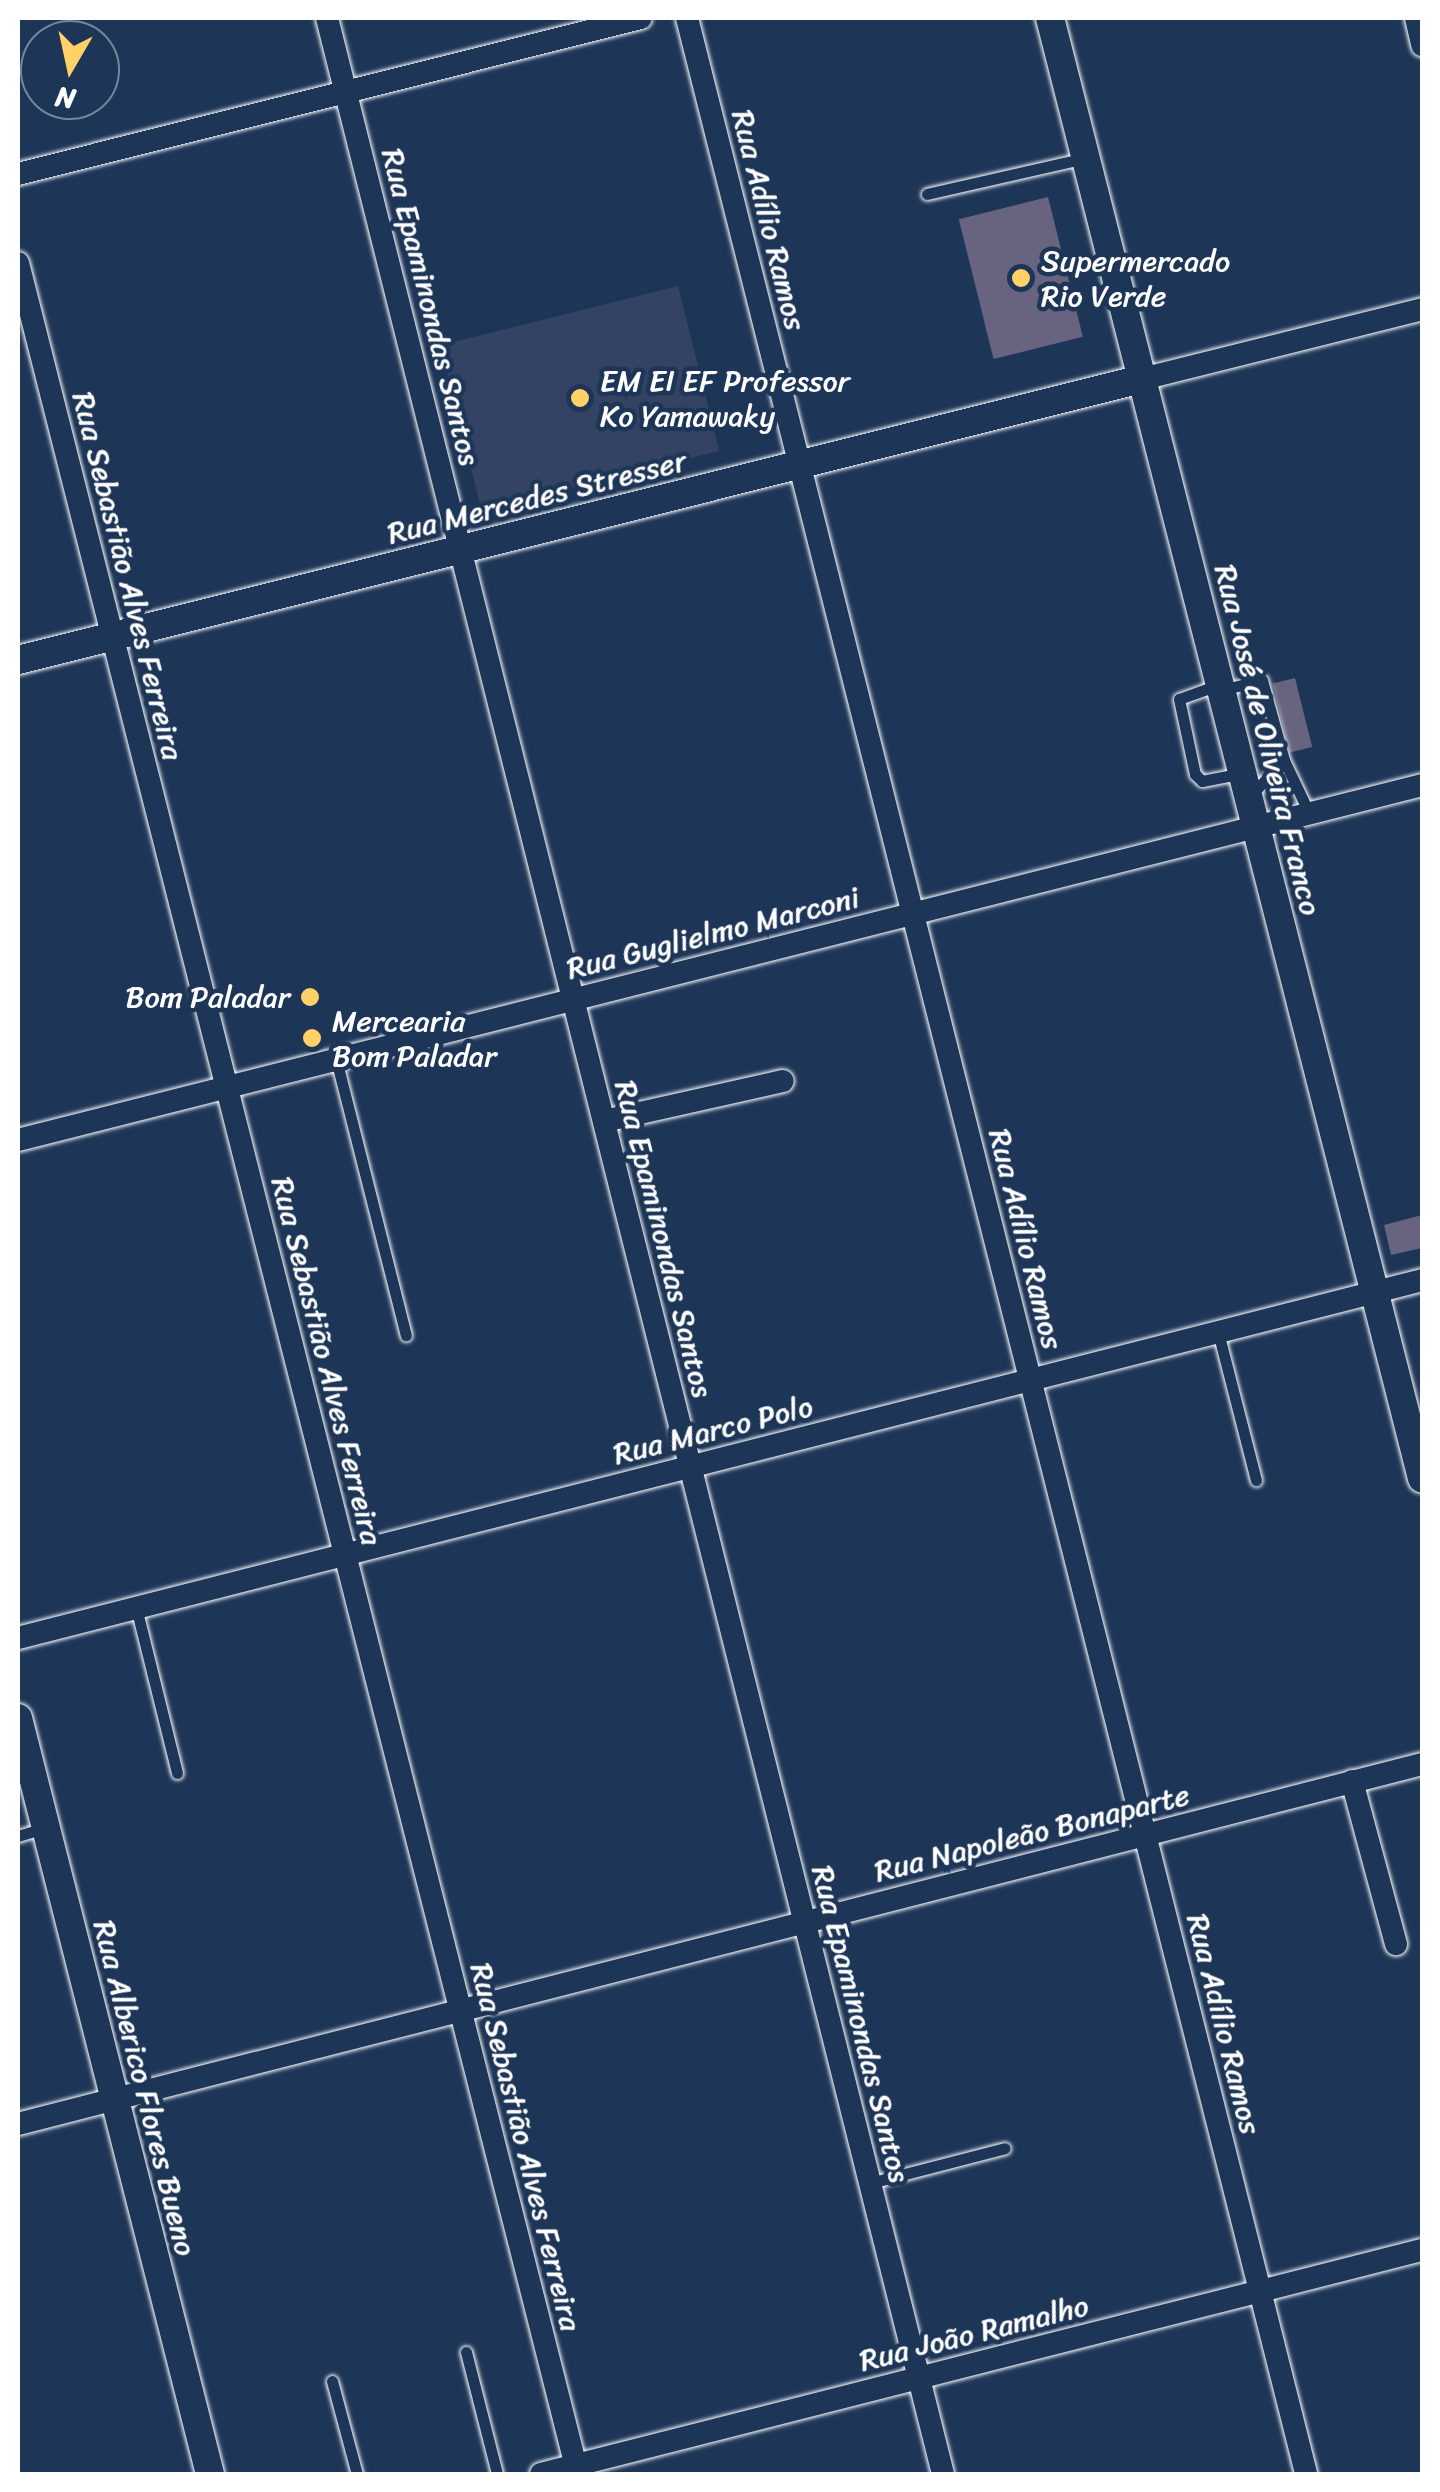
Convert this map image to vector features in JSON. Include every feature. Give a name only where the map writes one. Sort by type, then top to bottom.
[{"type":"street","name":"Rua Epaminondas Santos","points":[[328,18],[943,2474]]},
{"type":"street","points":[[18,174],[641,18]]},
{"type":"street","name":"Rua Adílio Ramos","points":[[687,18],[1306,2474]]},
{"type":"street","name":"Rua José de Oliveira Franco","points":[[1050,18],[1422,1478]]},
{"type":"street","points":[[1416,18],[1422,45]]},
{"type":"street","name":"Rua Sebastião Alves Ferreira","points":[[18,263],[577,2470]]},
{"type":"street","name":"Rua Mercedes Stresser","points":[[18,660],[1422,309]]},
{"type":"street","name":"Rua Guglielmo Marconi","points":[[18,1140],[1422,785]]},
{"type":"street","points":[[604,1122],[783,1081]]},
{"type":"street","name":"Rua Marco Polo","points":[[18,1638],[1422,1280]]},
{"type":"street","name":"Rua Alberico Flores Bueno","points":[[18,1718],[210,2474]]},
{"type":"street","name":"Rua Napoleão Bonaparte","points":[[18,2124],[1422,1764]]},
{"type":"street","points":[[1352,1782],[1396,1944]]},
{"type":"street","name":"Rua João Ramalho","points":[[541,2474],[577,2470],[918,2378],[1422,2250]]},
{"type":"lane","points":[[928,194],[1086,158]]},
{"type":"lane","points":[[1284,760],[1246,785],[1202,782],[1195,774],[1180,699],[1262,680],[1284,760],[1309,814]]},
{"type":"lane","points":[[336,1059],[406,1334]]},
{"type":"lane","points":[[1218,1332],[1256,1480]]},
{"type":"lane","points":[[136,1607],[177,1773]]},
{"type":"lane","points":[[18,1836],[46,1828]]},
{"type":"lane","points":[[870,2183],[1005,2148]]},
{"type":"lane","points":[[466,2352],[498,2474]]},
{"type":"lane","points":[[332,2381],[357,2474]]},
{"type":"shaded area","name":"EM EI EF Professor Ko Yamawaky","points":[[678,286],[719,451],[481,510],[440,345]]},
{"type":"building","name":"Supermercado Rio Verde","points":[[1048,197],[1083,337],[994,359],[959,219]]},
{"type":"building","points":[[1295,678],[1312,747],[1290,752],[1273,684]]},
{"type":"building","points":[[1422,1215],[1422,1248],[1391,1255],[1384,1225]]},
{"type":"place","name":"Supermercado Rio Verde","points":[[1021,278]]},
{"type":"place","name":"EM EI EF Professor Ko Yamawaky","points":[[580,398]]},
{"type":"place","name":"Bom Paladar","points":[[310,997]]},
{"type":"place","name":"Mercearia Bom Paladar","points":[[312,1038]]}]
